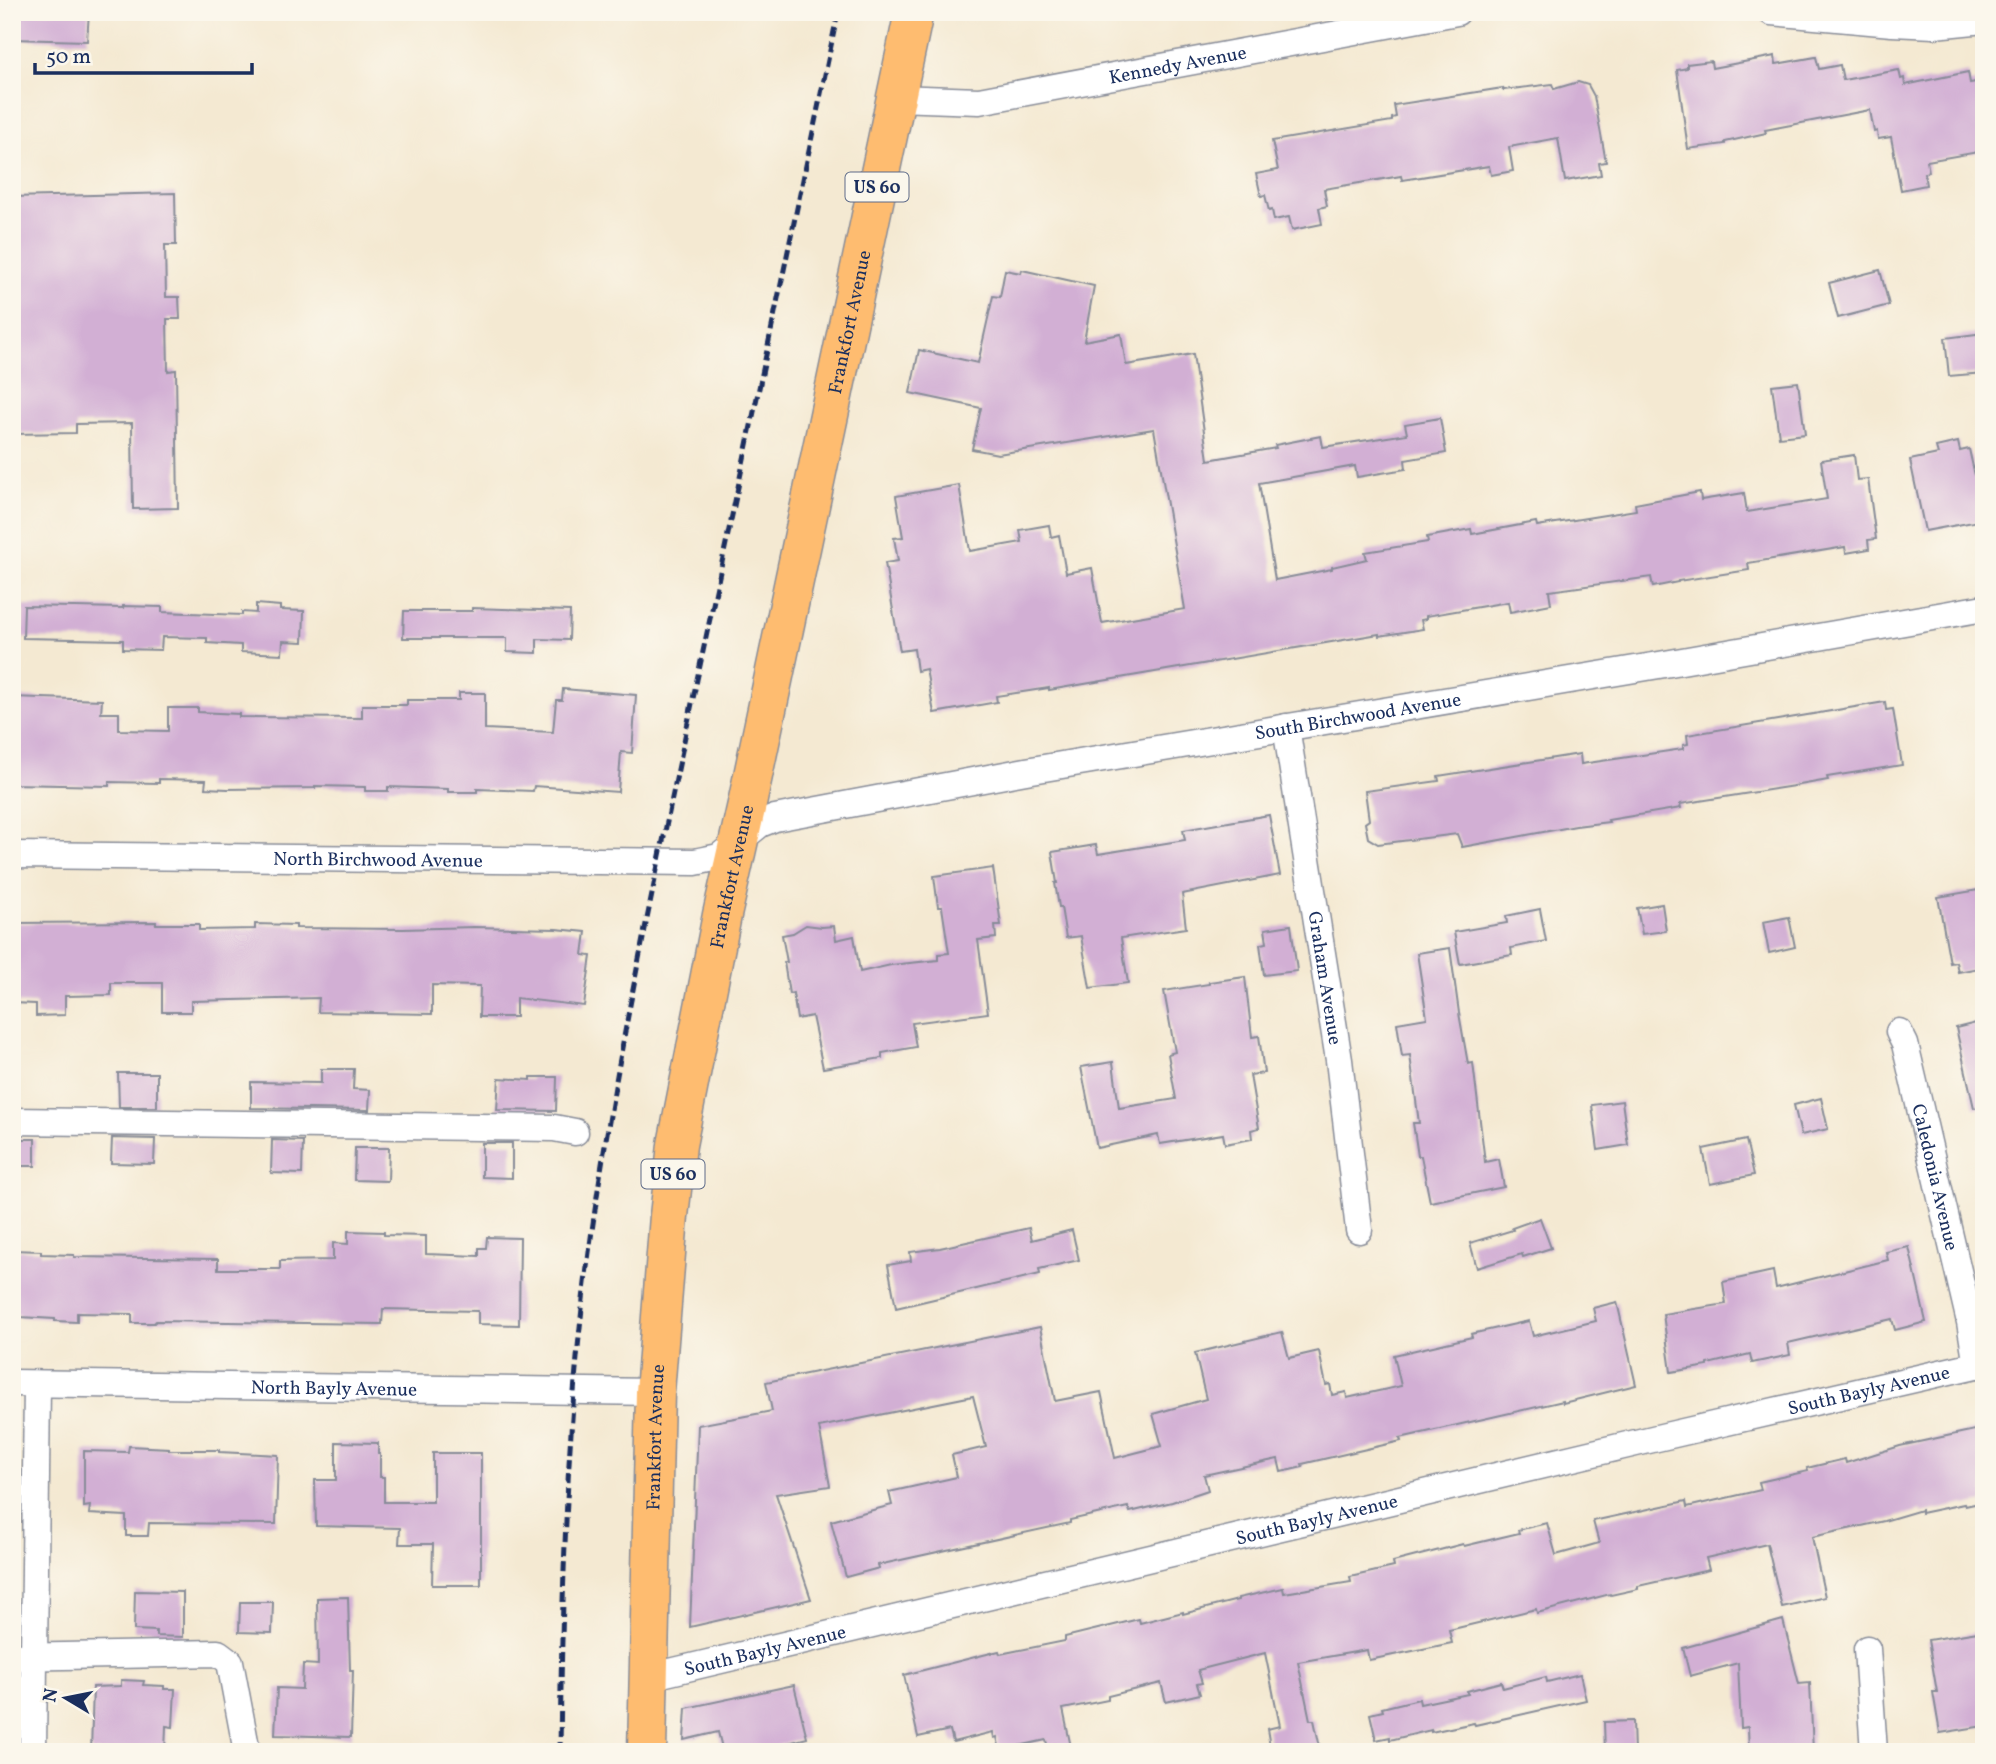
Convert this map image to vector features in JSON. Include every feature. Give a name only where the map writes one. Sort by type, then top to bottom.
[{"type":"main road","name":"Frankfort Avenue","points":[[648,1752],[655,1392],[677,1145],[722,915],[914,12]]},
{"type":"street","name":"Kennedy Avenue","points":[[896,98],[979,101],[1458,12]]},
{"type":"street","points":[[1771,12],[1934,25],[1984,20]]},
{"type":"street","name":"South Birchwood Avenue","points":[[739,842],[760,824],[775,817],[1026,771],[1658,666],[1984,608]]},
{"type":"street","name":"Graham Avenue","points":[[1286,727],[1339,1060],[1359,1230]]},
{"type":"street","name":"North Birchwood Avenue","points":[[12,855],[695,862],[719,857],[739,842]]},
{"type":"street","name":"Caledonia Avenue","points":[[1899,1032],[1905,1044],[1981,1364]]},
{"type":"street","points":[[12,1121],[554,1128],[575,1132]]},
{"type":"street","name":"South Bayly Avenue","points":[[649,1677],[1981,1364]]},
{"type":"street","points":[[24,1383],[24,1658],[33,1752]]},
{"type":"street","name":"North Bayly Avenue","points":[[24,1383],[655,1392]]},
{"type":"street","points":[[1867,1649],[1874,1752]]},
{"type":"street","points":[[24,1658],[218,1653],[230,1662],[247,1752]]},
{"type":"building","points":[[12,12],[89,12],[87,41],[12,39]]},
{"type":"building","points":[[1775,56],[1776,64],[1816,57],[1819,69],[1840,65],[1843,80],[1899,70],[1905,85],[1968,72],[1970,83],[1976,82],[1984,123],[1984,151],[1927,161],[1929,172],[1924,173],[1926,185],[1901,190],[1891,137],[1878,139],[1870,110],[1765,130],[1766,133],[1725,144],[1688,149],[1677,70],[1687,68],[1687,64],[1711,61],[1712,68]]},
{"type":"building","points":[[1578,82],[1588,85],[1594,96],[1606,162],[1599,163],[1601,175],[1565,181],[1558,138],[1509,147],[1513,171],[1491,175],[1489,166],[1402,180],[1401,176],[1324,189],[1327,206],[1319,208],[1322,224],[1292,230],[1289,217],[1274,220],[1265,195],[1261,196],[1256,174],[1278,170],[1272,141],[1392,121],[1392,118],[1396,117],[1394,105],[1503,88],[1552,84],[1554,89]]},
{"type":"building","points":[[175,193],[176,245],[165,245],[166,297],[179,297],[180,319],[167,319],[168,371],[176,370],[178,508],[133,509],[132,423],[76,424],[76,433],[12,434],[12,197]]},
{"type":"building","points":[[1005,270],[1021,273],[1022,270],[1094,286],[1084,341],[1121,334],[1126,365],[1193,354],[1208,460],[1276,448],[1275,445],[1321,436],[1323,447],[1407,434],[1405,424],[1440,418],[1446,453],[1405,460],[1406,469],[1357,477],[1355,466],[1259,483],[1275,580],[1367,559],[1365,552],[1428,542],[1427,537],[1471,529],[1472,534],[1536,522],[1537,526],[1636,510],[1635,504],[1700,492],[1701,500],[1744,493],[1747,512],[1827,499],[1821,460],[1854,455],[1857,480],[1868,479],[1876,539],[1868,540],[1869,549],[1846,553],[1845,547],[1748,563],[1749,570],[1653,587],[1651,577],[1549,591],[1551,604],[1510,612],[1508,602],[1426,616],[1426,619],[1421,620],[1423,629],[1379,634],[1049,690],[996,696],[997,702],[934,713],[926,669],[917,671],[914,649],[900,651],[885,563],[898,561],[894,538],[903,537],[896,496],[959,485],[970,551],[1022,542],[1020,530],[1049,525],[1051,537],[1059,535],[1066,573],[1092,568],[1102,623],[1185,609],[1154,429],[998,454],[972,449],[981,408],[910,393],[919,350],[978,363],[993,296],[1000,297]]},
{"type":"building","points":[[1880,270],[1889,305],[1838,318],[1829,283]]},
{"type":"building","points":[[1984,333],[1984,373],[1949,376],[1945,338]]},
{"type":"building","points":[[1798,382],[1805,434],[1779,437],[1772,385]]},
{"type":"building","points":[[1958,442],[1960,451],[1969,449],[1975,476],[1984,481],[1984,520],[1925,531],[1910,460],[1938,454],[1936,447]]},
{"type":"building","points":[[256,604],[280,606],[280,610],[304,611],[303,642],[283,641],[282,654],[241,652],[241,645],[207,643],[207,638],[162,637],[161,650],[123,649],[123,640],[23,638],[24,606],[162,607],[162,612],[242,615],[242,612],[256,613]]},
{"type":"building","points":[[472,608],[570,611],[569,640],[537,639],[537,653],[507,652],[507,638],[403,638],[404,611],[472,611]]},
{"type":"building","points":[[563,689],[636,695],[632,753],[621,752],[618,792],[534,786],[533,791],[477,789],[477,792],[388,787],[388,791],[365,791],[365,787],[315,786],[228,789],[205,788],[206,780],[159,779],[159,783],[109,782],[109,786],[12,784],[12,697],[102,700],[101,713],[119,713],[119,730],[168,731],[168,708],[198,708],[198,712],[239,714],[239,717],[362,718],[362,705],[407,705],[407,700],[459,700],[459,693],[485,693],[485,729],[553,732],[556,700],[562,700]]},
{"type":"building","points":[[1885,702],[1886,710],[1893,709],[1902,765],[1680,804],[1681,808],[1608,820],[1609,822],[1462,847],[1457,834],[1378,844],[1368,838],[1365,823],[1369,820],[1365,791],[1439,781],[1438,776],[1580,754],[1581,764],[1683,749],[1683,745],[1688,744],[1687,735]]},
{"type":"building","points":[[1269,815],[1280,875],[1182,894],[1186,928],[1121,938],[1128,983],[1090,988],[1081,936],[1066,938],[1052,852],[1096,845],[1098,854],[1185,840],[1183,830]]},
{"type":"building","points":[[993,868],[1001,925],[995,925],[996,938],[978,940],[988,1013],[912,1023],[916,1047],[882,1053],[882,1058],[823,1068],[812,1016],[797,1019],[793,993],[789,994],[782,935],[793,933],[806,925],[834,926],[836,940],[854,936],[860,972],[891,965],[938,960],[938,954],[949,953],[934,876]]},
{"type":"building","points":[[1984,889],[1984,967],[1958,972],[1956,962],[1950,963],[1938,897]]},
{"type":"building","points":[[1662,904],[1666,931],[1642,934],[1637,908]]},
{"type":"building","points":[[1540,909],[1546,941],[1511,948],[1512,955],[1460,964],[1454,932],[1507,923],[1506,916]]},
{"type":"building","points":[[1789,917],[1795,947],[1769,953],[1763,922]]},
{"type":"building","points":[[12,923],[199,924],[199,930],[255,929],[255,924],[296,925],[296,928],[556,929],[586,932],[583,955],[591,956],[584,1006],[516,998],[516,1017],[479,1017],[480,986],[432,985],[432,1014],[318,1012],[319,998],[191,1001],[191,1012],[162,1012],[162,983],[111,983],[111,995],[65,996],[65,1015],[36,1016],[36,1004],[12,1003]]},
{"type":"building","points":[[1291,925],[1297,971],[1264,975],[1260,944],[1267,943],[1265,929]]},
{"type":"building","points":[[1450,948],[1468,1064],[1473,1063],[1485,1162],[1499,1159],[1504,1187],[1430,1202],[1413,1123],[1419,1123],[1410,1055],[1402,1056],[1397,1023],[1427,1018],[1417,953]]},
{"type":"building","points":[[1245,977],[1252,1037],[1259,1036],[1264,1073],[1250,1075],[1259,1128],[1251,1130],[1252,1139],[1225,1144],[1223,1134],[1160,1144],[1158,1135],[1097,1148],[1081,1067],[1113,1062],[1119,1108],[1176,1099],[1168,1054],[1175,1052],[1164,991]]},
{"type":"building","points":[[1984,1021],[1984,1107],[1974,1108],[1956,1028]]},
{"type":"building","points":[[321,1069],[354,1069],[353,1089],[370,1090],[369,1110],[251,1108],[251,1082],[321,1083]]},
{"type":"building","points":[[118,1073],[157,1073],[157,1107],[119,1107]]},
{"type":"building","points":[[531,1077],[557,1077],[556,1111],[497,1110],[499,1078],[531,1080]]},
{"type":"building","points":[[1821,1098],[1828,1129],[1801,1135],[1794,1105]]},
{"type":"building","points":[[1622,1101],[1628,1145],[1598,1150],[1592,1105]]},
{"type":"building","points":[[112,1138],[155,1139],[154,1164],[111,1163]]},
{"type":"building","points":[[12,1139],[35,1139],[35,1166],[12,1166]]},
{"type":"building","points":[[272,1140],[303,1141],[302,1174],[271,1173]]},
{"type":"building","points":[[1746,1140],[1754,1175],[1710,1184],[1703,1149]]},
{"type":"building","points":[[482,1143],[512,1143],[512,1178],[482,1177]]},
{"type":"building","points":[[355,1148],[389,1148],[388,1181],[354,1180]]},
{"type":"building","points":[[1540,1218],[1551,1248],[1477,1268],[1470,1243],[1513,1230],[1512,1228]]},
{"type":"building","points":[[1029,1228],[1032,1240],[1072,1230],[1079,1260],[1039,1269],[1040,1274],[896,1308],[888,1265],[911,1261],[910,1252]]},
{"type":"building","points":[[348,1231],[426,1236],[426,1254],[479,1256],[479,1248],[486,1248],[487,1237],[520,1238],[519,1325],[478,1324],[478,1311],[383,1309],[382,1324],[132,1323],[132,1314],[77,1313],[77,1322],[12,1314],[12,1250],[41,1251],[41,1254],[74,1257],[218,1259],[218,1269],[280,1269],[280,1261],[333,1260],[333,1243],[348,1244]]},
{"type":"building","points":[[1909,1247],[1926,1322],[1895,1330],[1892,1319],[1788,1343],[1790,1355],[1752,1363],[1750,1354],[1708,1366],[1671,1372],[1663,1314],[1726,1304],[1723,1282],[1773,1271],[1776,1288],[1888,1260],[1886,1252]]},
{"type":"building","points":[[1617,1302],[1636,1385],[1400,1438],[1401,1441],[1302,1464],[1303,1467],[1281,1472],[1278,1459],[1204,1475],[1208,1490],[1172,1502],[1130,1512],[1128,1507],[1070,1520],[1070,1523],[878,1565],[879,1568],[846,1577],[831,1521],[892,1505],[889,1492],[957,1477],[952,1455],[986,1447],[973,1396],[819,1427],[830,1486],[776,1494],[811,1599],[690,1627],[698,1425],[772,1411],[766,1382],[1040,1327],[1055,1401],[1101,1392],[1115,1458],[1162,1446],[1153,1414],[1206,1399],[1195,1353],[1282,1332],[1289,1358],[1319,1351],[1326,1385],[1330,1384],[1332,1395],[1346,1392],[1347,1398],[1401,1386],[1394,1355],[1529,1321],[1533,1336],[1596,1321],[1593,1308]]},
{"type":"building","points":[[1984,1428],[1984,1502],[1921,1513],[1921,1510],[1812,1537],[1825,1597],[1782,1607],[1767,1544],[1706,1558],[1709,1570],[1537,1613],[1536,1609],[1449,1630],[1452,1643],[1369,1660],[1367,1650],[1298,1662],[1310,1720],[1314,1720],[1321,1752],[1271,1752],[1267,1729],[1280,1726],[1265,1653],[1198,1670],[1202,1683],[1197,1684],[1200,1694],[1166,1702],[1161,1683],[1108,1696],[1108,1700],[1063,1709],[1072,1752],[1049,1752],[1046,1740],[1000,1750],[993,1732],[953,1742],[950,1730],[918,1737],[904,1675],[999,1651],[1000,1654],[1065,1641],[1065,1637],[1139,1619],[1140,1623],[1183,1614],[1283,1588],[1284,1593],[1351,1582],[1350,1577],[1394,1567],[1393,1562],[1519,1533],[1518,1530],[1547,1523],[1556,1555],[1599,1543],[1593,1521],[1686,1501],[1687,1507],[1761,1490],[1759,1482],[1808,1471],[1807,1468],[1845,1459],[1846,1463],[1900,1446]]},
{"type":"building","points":[[336,1442],[378,1443],[380,1477],[384,1477],[384,1502],[433,1502],[433,1453],[481,1453],[481,1585],[432,1585],[433,1544],[399,1544],[400,1528],[316,1526],[315,1480],[336,1480]]},
{"type":"building","points":[[129,1446],[278,1455],[276,1524],[149,1523],[148,1536],[126,1536],[126,1516],[89,1514],[90,1506],[84,1507],[84,1451],[128,1452]]},
{"type":"building","points":[[135,1591],[183,1592],[183,1637],[156,1636],[156,1631],[134,1630]]},
{"type":"building","points":[[348,1597],[350,1670],[353,1670],[351,1737],[275,1735],[277,1688],[302,1689],[303,1664],[318,1665],[317,1598]]},
{"type":"building","points":[[240,1602],[273,1602],[272,1633],[239,1632]]},
{"type":"building","points":[[1783,1620],[1799,1684],[1810,1683],[1813,1752],[1749,1752],[1748,1727],[1741,1728],[1738,1663],[1690,1676],[1683,1648]]},
{"type":"building","points":[[1984,1631],[1984,1726],[1940,1733],[1933,1692],[1937,1692],[1928,1640]]},
{"type":"building","points":[[1580,1674],[1586,1700],[1475,1725],[1474,1723],[1390,1740],[1390,1737],[1376,1740],[1370,1714],[1383,1711],[1382,1708],[1419,1699],[1420,1704],[1468,1694],[1467,1691],[1501,1682],[1503,1688],[1546,1677],[1547,1682]]},
{"type":"building","points":[[121,1680],[144,1681],[143,1685],[175,1689],[173,1727],[166,1726],[165,1752],[91,1752],[93,1687],[121,1686]]},
{"type":"building","points":[[794,1685],[807,1738],[769,1748],[770,1752],[723,1752],[718,1732],[684,1740],[686,1708]]},
{"type":"building","points":[[1633,1721],[1634,1752],[1605,1752],[1604,1722]]},
{"type":"railway","points":[[560,1752],[564,1579],[573,1406],[584,1291],[606,1139],[648,914],[838,12]]}]
